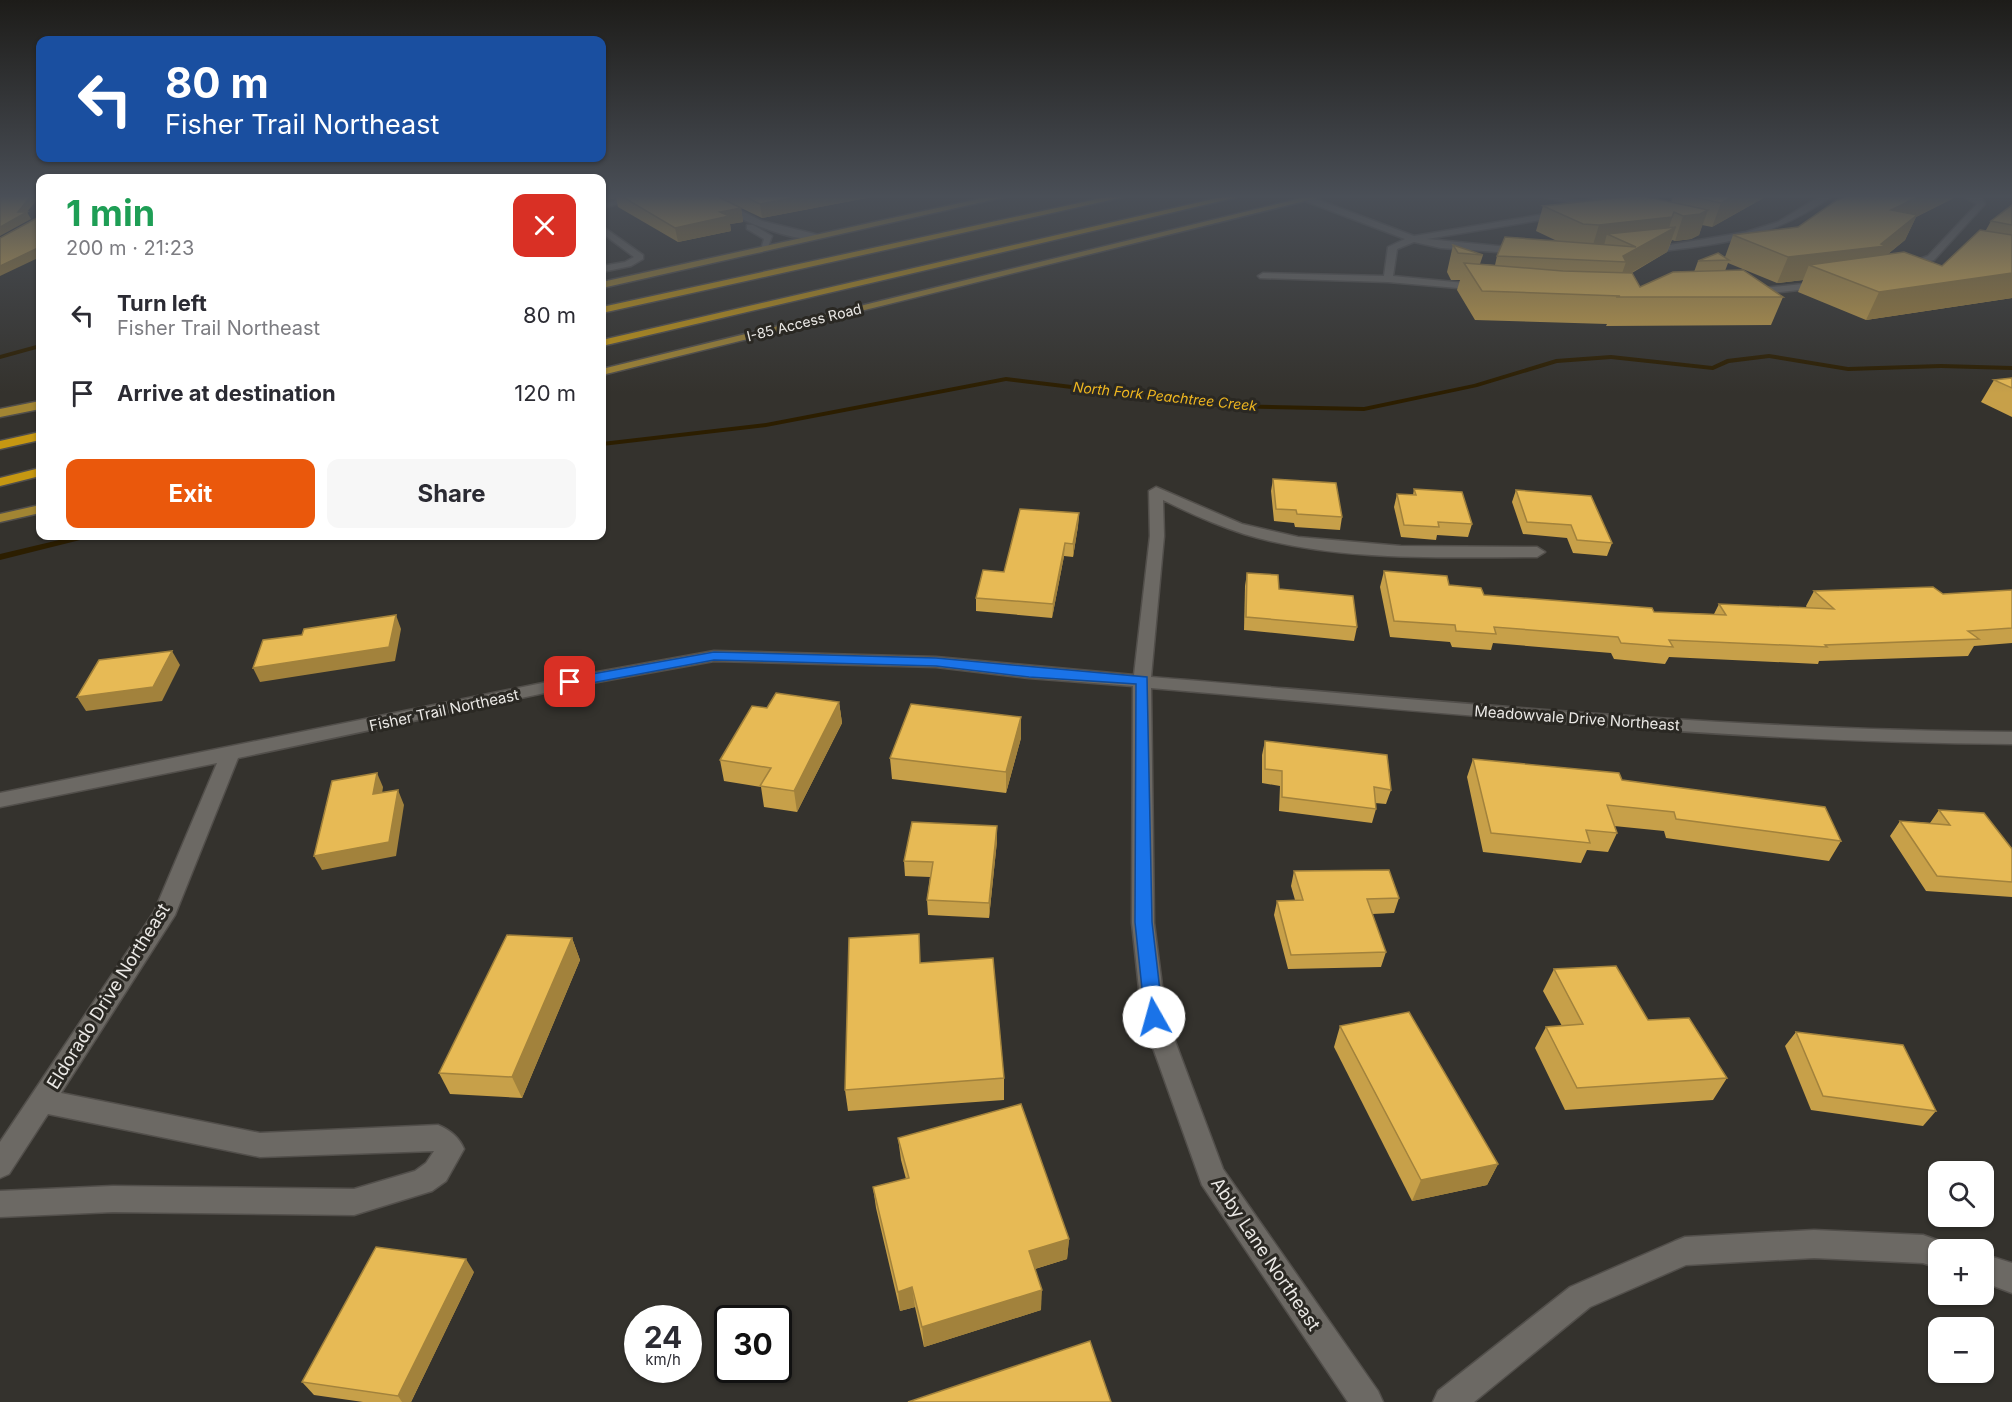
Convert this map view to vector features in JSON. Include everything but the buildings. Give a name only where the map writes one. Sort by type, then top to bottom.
[{"type":"highway","points":[[606,309],[824,261]]},
{"type":"highway","points":[[606,342],[955,261]]},
{"type":"highway","points":[[0,445],[36,437]]},
{"type":"highway","points":[[0,482],[36,473]]},
{"type":"main road","points":[[606,284],[705,261]]},
{"type":"main road","name":"I-85 Access Road","points":[[606,371],[1056,261]]},
{"type":"main road","points":[[0,413],[36,406]]},
{"type":"main road","points":[[0,518],[36,509]]},
{"type":"street","points":[[606,268],[632,261]]},
{"type":"street","points":[[1388,279],[1391,261]]},
{"type":"street","points":[[1888,273],[1921,261]]},
{"type":"street","points":[[1263,276],[1388,279],[1497,288]]},
{"type":"street","points":[[1737,293],[1782,291],[1835,283]]},
{"type":"street","name":"Abby Lane Northeast","points":[[1367,1402],[1212,1176],[1154,1017],[1143,922],[1142,680],[1157,536],[1156,491],[1204,515],[1265,535],[1425,552],[1538,552]]},
{"type":"street","name":"Fisher Trail Northeast","points":[[0,800],[592,678],[714,656],[936,662],[1029,673],[1142,680]]},
{"type":"street","name":"Meadowvale Drive Northeast","points":[[1142,680],[1620,723],[1937,738],[2012,738]]},
{"type":"street","name":"Eldorado Drive Northeast","points":[[0,1165],[164,915],[230,754]]},
{"type":"street","points":[[0,1204],[112,1199],[354,1202],[422,1182],[436,1173],[451,1149],[438,1137],[260,1144],[42,1101]]},
{"type":"street","points":[[1449,1402],[1580,1297],[1686,1251],[1814,1244],[1928,1251]]},
{"type":"street","points":[[1994,1272],[2012,1278]]},
{"type":"waterway","points":[[0,357],[36,347]]},
{"type":"waterway","name":"North Fork Peachtree Creek","points":[[606,444],[766,425],[1006,379],[1228,406],[1364,409],[1475,386],[1556,361],[1611,357],[1713,368],[1727,361],[1769,356],[1848,369],[1941,366],[2012,368]]},
{"type":"waterway","name":"North Fork Peachtree Creek","points":[[0,557],[69,540]]},
{"type":"route","points":[[570,682],[714,656],[936,662],[1029,673],[1142,680],[1143,922],[1154,1017]]}]
